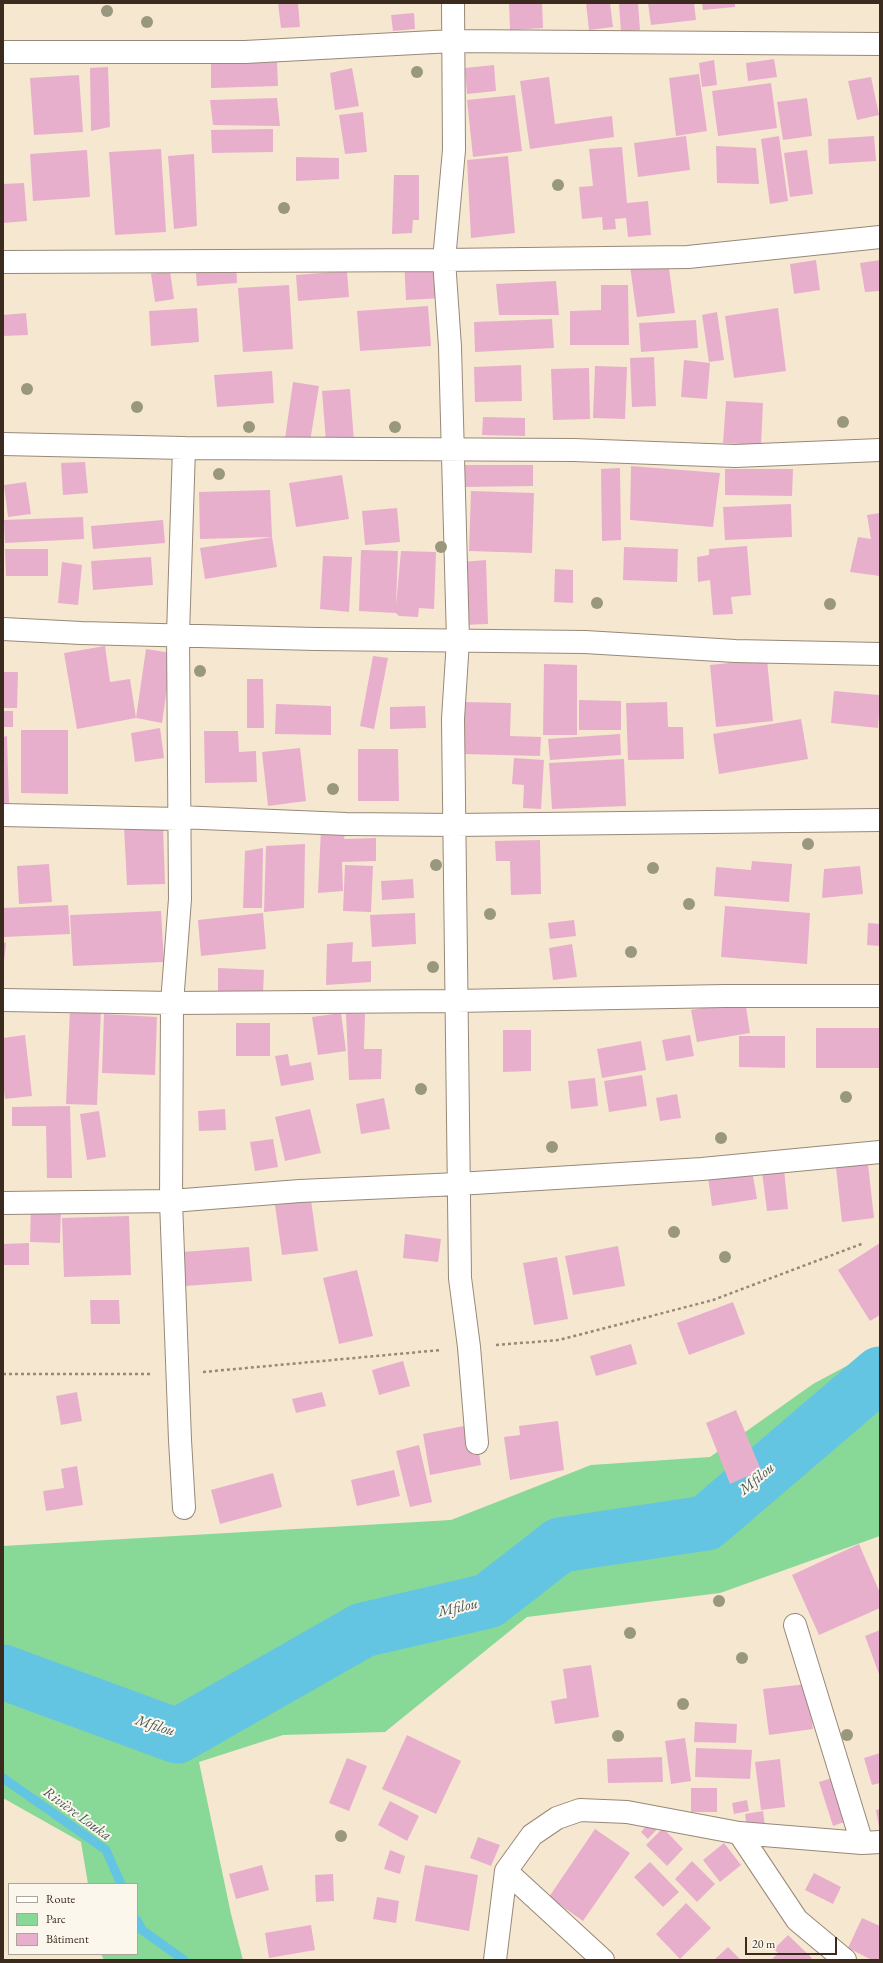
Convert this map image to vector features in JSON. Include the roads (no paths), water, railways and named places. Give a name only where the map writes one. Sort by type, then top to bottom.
[{"type":"street","points":[[453,3],[454,150],[444,260],[450,346],[458,640],[453,719],[458,1184],[460,1278],[469,1347],[477,1443]]},
{"type":"street","points":[[3,52],[245,52],[453,41],[880,44]]},
{"type":"street","points":[[3,262],[444,260],[688,257],[880,237]]},
{"type":"street","points":[[3,444],[184,448],[574,450],[735,456],[880,450]]},
{"type":"street","points":[[184,448],[178,634],[178,817],[180,899],[172,1003],[171,1201],[184,1508]]},
{"type":"street","points":[[3,629],[81,633],[178,634],[316,639],[585,642],[735,651],[880,654]]},
{"type":"street","points":[[3,815],[178,817],[346,824],[455,825],[880,820]]},
{"type":"street","points":[[3,1000],[172,1003],[455,1001],[725,996],[880,996]]},
{"type":"street","points":[[3,1203],[171,1201],[300,1191],[458,1184],[702,1169],[880,1152]]},
{"type":"street","points":[[495,1960],[506,1871],[532,1835],[557,1818],[580,1810],[627,1812],[739,1833],[871,1843],[795,1625]]},
{"type":"street","points":[[739,1833],[796,1920],[845,1960]]},
{"type":"street","points":[[506,1871],[603,1960]]},
{"type":"waterway","name":"Mfilou","points":[[3,1672],[177,1736],[363,1630],[488,1601],[560,1545],[706,1523],[880,1374]]},
{"type":"waterway","name":"Rivière Louka","points":[[3,1778],[106,1850],[121,1883]]},
{"type":"waterway","name":"Rivière Louka","points":[[138,1922],[142,1930],[184,1960]]}]
